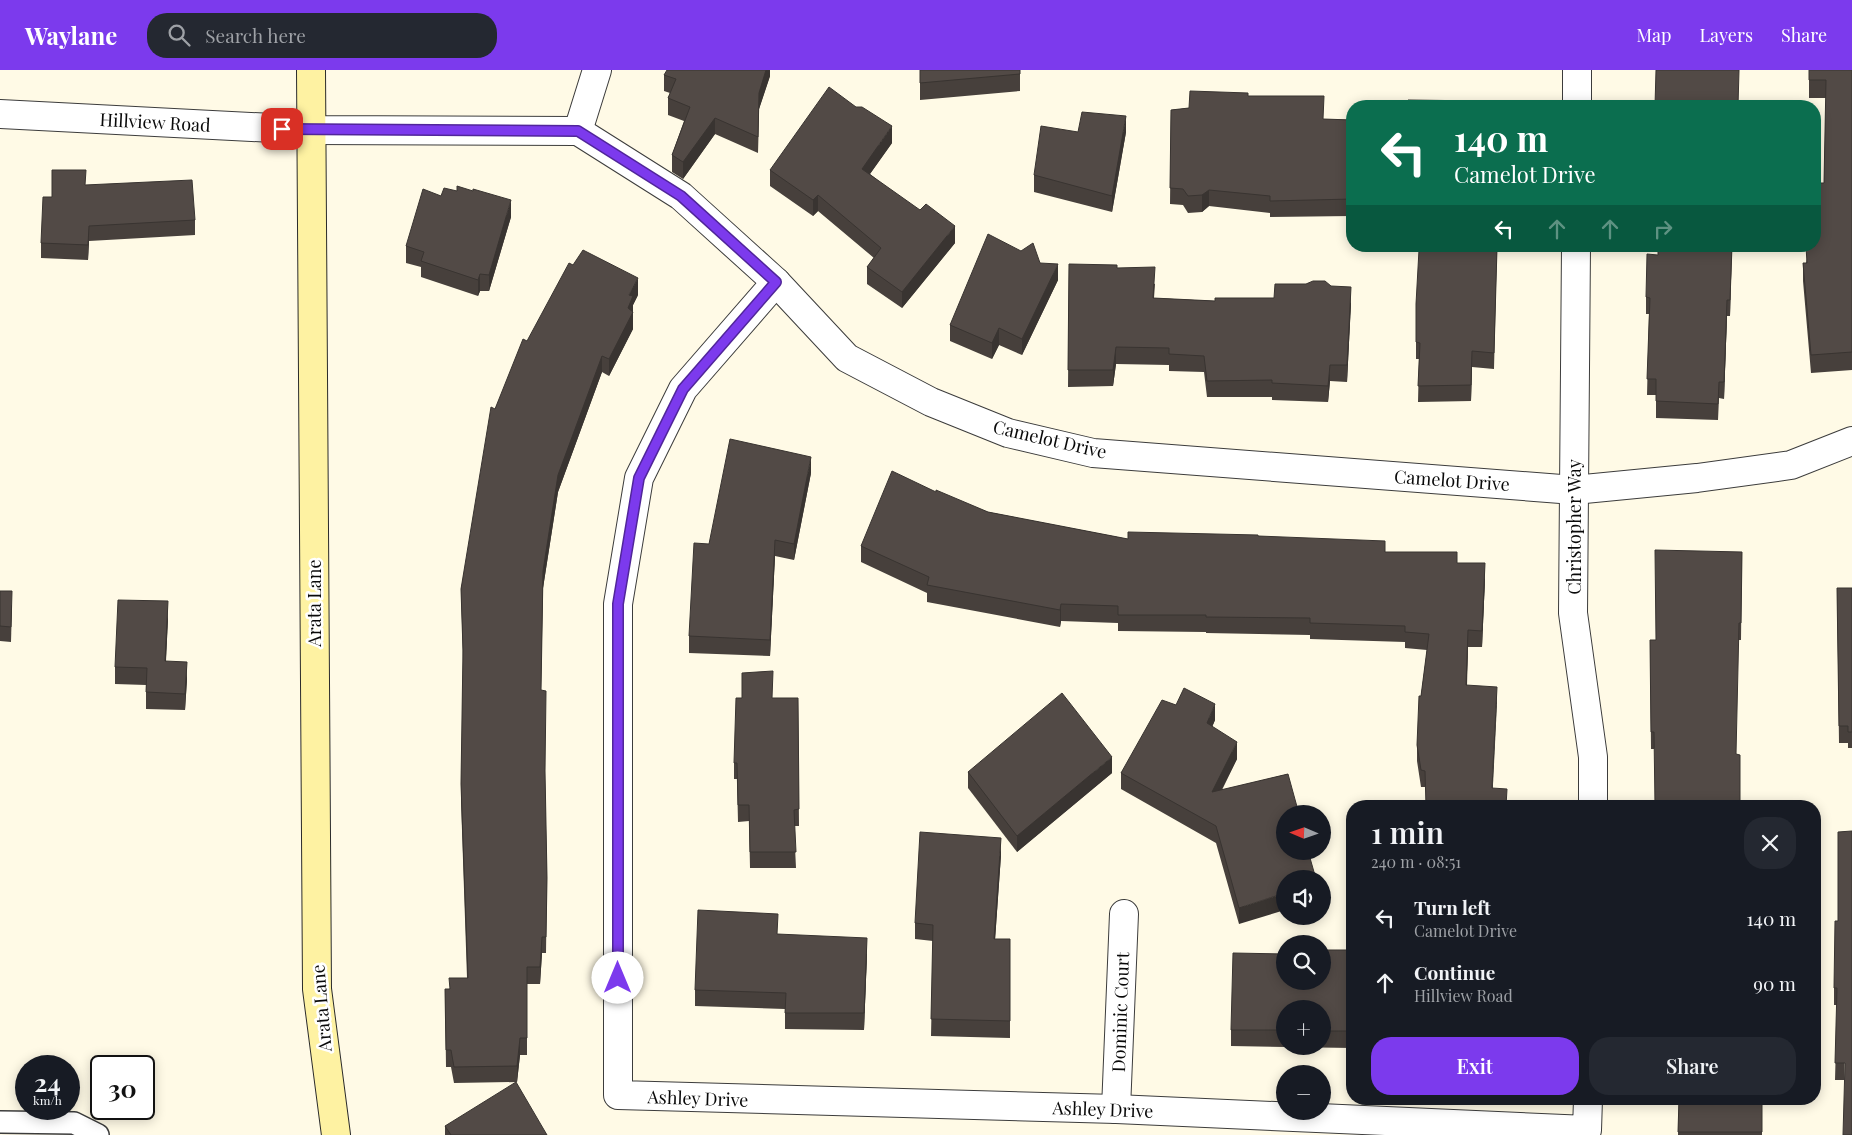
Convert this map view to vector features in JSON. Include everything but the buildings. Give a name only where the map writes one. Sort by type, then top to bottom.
[{"type":"street","name":"Arata Lane","points":[[311,70],[317,989],[336,1135]]},
{"type":"street","points":[[311,130],[578,131],[597,70]]},
{"type":"street","points":[[1577,70],[1577,100]]},
{"type":"street","name":"Hillview Road","points":[[0,114],[311,130]]},
{"type":"street","name":"Camelot Drive","points":[[578,131],[681,196],[776,282],[847,358],[931,402],[1008,433],[1093,453],[1574,490],[1697,478],[1791,465],[1852,442]]},
{"type":"street","name":"Christopher Way","points":[[1576,252],[1573,613],[1593,757],[1592,800]]},
{"type":"street","name":"Ashley Drive","points":[[776,282],[683,389],[639,478],[618,604],[618,1096],[1116,1109],[1587,1130],[1588,1105]]},
{"type":"street","name":"Dominic Court","points":[[1116,1109],[1124,914]]},
{"type":"lane","points":[[0,1122],[74,1123],[98,1135]]},
{"type":"route","points":[[282,129],[578,131],[681,196],[776,282],[683,389],[639,478],[618,604],[618,978]]}]
